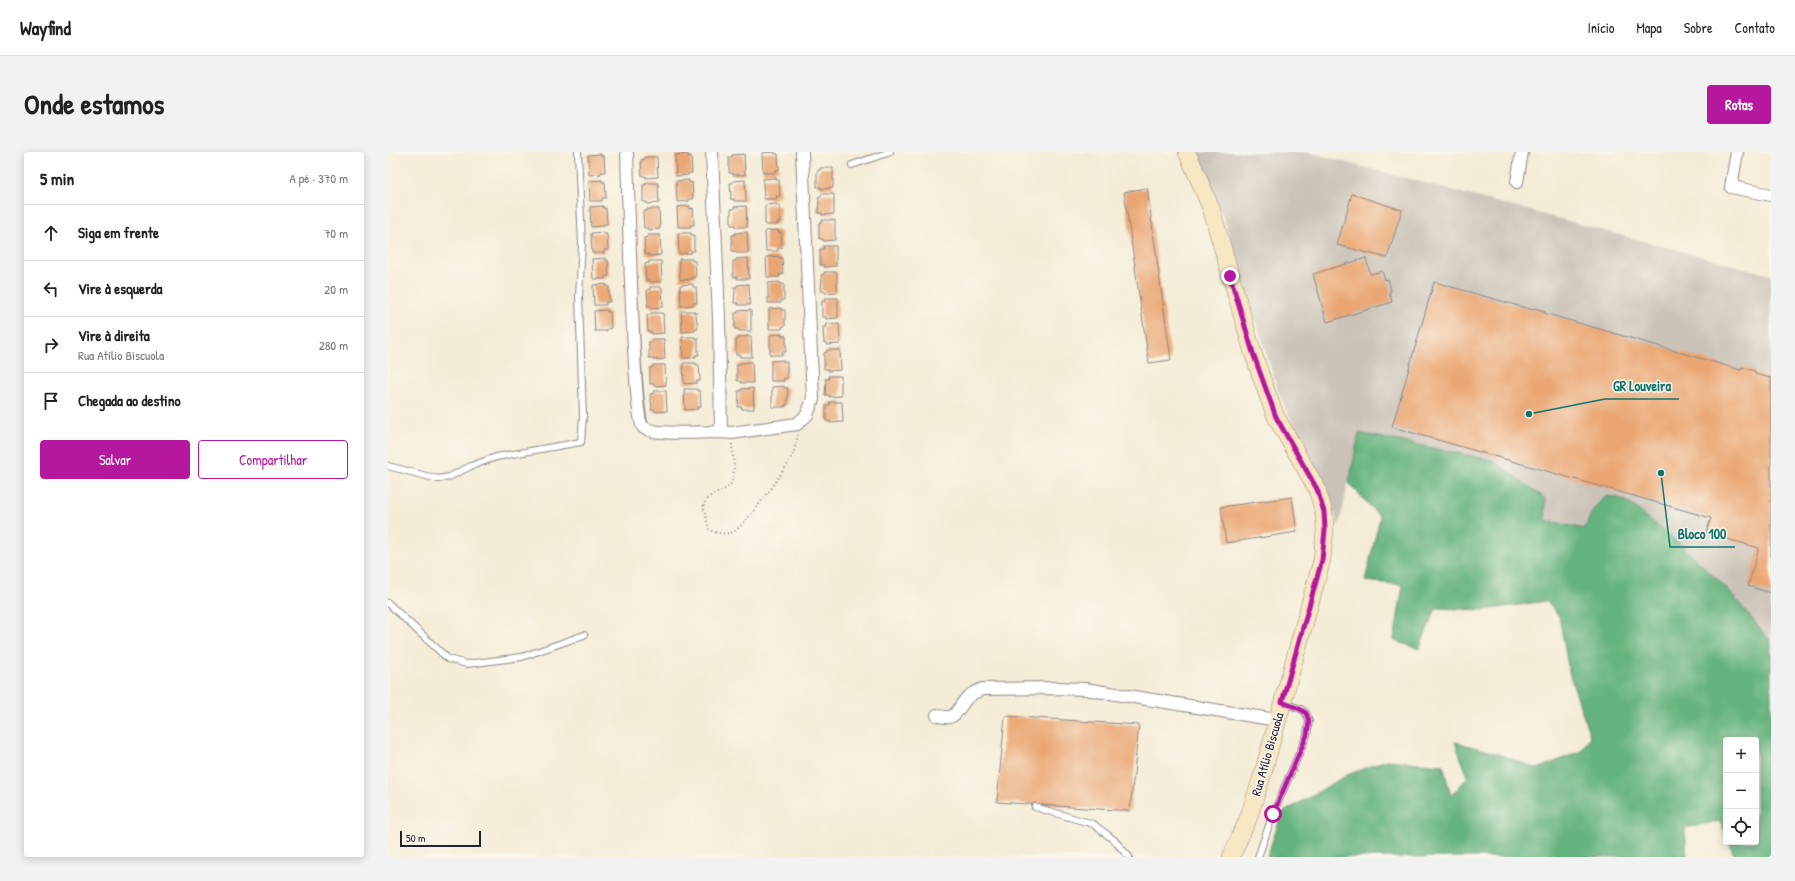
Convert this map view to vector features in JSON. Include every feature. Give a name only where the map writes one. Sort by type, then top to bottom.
[{"type":"street","points":[[627,152],[627,195],[635,374],[639,421],[643,427],[655,432],[726,432],[797,424],[807,415],[812,399],[802,152]]},
{"type":"street","points":[[712,152],[719,318],[726,432]]},
{"type":"street","name":"Rua Atílio Biscuola","points":[[1187,152],[1211,208],[1253,353],[1268,396],[1276,417],[1317,489],[1324,512],[1325,544],[1322,560],[1248,819],[1231,857]]},
{"type":"street","points":[[1517,182],[1522,152]]},
{"type":"street","points":[[1737,152],[1731,187],[1771,195]]},
{"type":"street","points":[[937,715],[946,718],[953,716],[957,713],[966,698],[982,689],[1058,688],[1092,690],[1277,720]]},
{"type":"lane","points":[[388,466],[438,479],[449,478],[471,466],[496,457],[581,442],[583,417],[579,296],[582,244],[578,152]]},
{"type":"lane","points":[[852,165],[890,152]]},
{"type":"lane","points":[[388,603],[448,659],[467,664],[522,657],[584,635]]},
{"type":"lane","points":[[1258,857],[1273,814],[1307,735],[1309,721],[1306,713],[1282,702]]},
{"type":"lane","points":[[1035,807],[1093,824],[1114,840],[1129,857]]},
{"type":"path","points":[[726,432],[732,480],[727,489],[709,495],[703,505],[710,530],[717,534],[733,532],[774,484],[792,456],[799,431],[797,424]]},
{"type":"shaded area","points":[[1198,152],[1307,152],[1771,275],[1771,642],[1728,590],[1681,545],[1633,506],[1595,507],[1584,529],[1544,520],[1359,433],[1339,526],[1279,394],[1224,219]]},
{"type":"green space","points":[[1359,433],[1492,460],[1546,499],[1545,520],[1584,529],[1595,507],[1606,496],[1622,499],[1633,506],[1681,545],[1728,590],[1771,642],[1771,857],[1735,857],[1730,845],[1759,845],[1759,737],[1723,737],[1723,828],[1720,821],[1685,828],[1687,857],[1267,857],[1282,813],[1347,775],[1386,760],[1443,765],[1451,796],[1468,777],[1455,742],[1496,753],[1538,769],[1581,751],[1590,736],[1569,672],[1559,616],[1546,601],[1484,610],[1436,608],[1419,649],[1394,640],[1403,585],[1365,581],[1380,517],[1349,483]]},
{"type":"building","points":[[775,152],[775,154],[778,154],[779,170],[775,170],[775,173],[763,173],[762,153]]},
{"type":"building","points":[[601,154],[601,156],[604,156],[605,172],[601,172],[601,174],[589,175],[588,155]]},
{"type":"building","points":[[688,154],[688,157],[691,156],[692,173],[688,173],[688,175],[676,176],[675,155]]},
{"type":"building","points":[[744,154],[745,175],[733,175],[733,173],[729,173],[729,157],[732,157],[732,155]]},
{"type":"building","points":[[645,157],[657,157],[658,177],[646,178],[646,176],[642,176],[641,160],[645,159]]},
{"type":"building","points":[[820,168],[833,168],[833,188],[821,189],[821,187],[817,187],[817,171],[820,170]]},
{"type":"building","points":[[776,178],[776,180],[779,180],[780,196],[776,196],[777,199],[764,199],[763,179]]},
{"type":"building","points":[[602,180],[602,182],[605,182],[606,198],[602,198],[602,201],[590,201],[589,181]]},
{"type":"building","points":[[689,180],[689,183],[692,182],[693,199],[689,199],[689,201],[677,202],[676,181]]},
{"type":"building","points":[[745,180],[746,201],[734,201],[734,199],[730,199],[730,183],[733,183],[733,181]]},
{"type":"building","points":[[646,183],[658,183],[659,203],[647,204],[647,202],[643,202],[643,185],[646,185]]},
{"type":"building","points":[[1147,188],[1171,360],[1149,363],[1124,192]]},
{"type":"building","points":[[821,194],[834,194],[834,214],[822,215],[822,213],[818,213],[818,197],[821,197]]},
{"type":"building","points":[[1352,194],[1402,210],[1387,258],[1337,245]]},
{"type":"building","points":[[777,204],[777,206],[780,206],[781,222],[777,222],[778,225],[765,225],[765,205]]},
{"type":"building","points":[[603,206],[603,208],[606,208],[607,224],[603,224],[603,226],[591,227],[590,207]]},
{"type":"building","points":[[690,206],[690,209],[693,208],[694,225],[690,225],[691,227],[678,227],[677,207]]},
{"type":"building","points":[[746,206],[747,227],[735,227],[735,225],[731,225],[731,209],[734,209],[734,207]]},
{"type":"building","points":[[647,209],[659,209],[660,229],[648,230],[648,228],[644,228],[643,211],[647,211]]},
{"type":"building","points":[[822,220],[835,220],[835,240],[823,241],[823,239],[819,239],[819,223],[822,222]]},
{"type":"building","points":[[778,230],[778,232],[781,232],[782,248],[778,248],[778,251],[766,251],[765,231]]},
{"type":"building","points":[[604,232],[604,234],[607,234],[608,250],[604,250],[604,253],[592,253],[591,233]]},
{"type":"building","points":[[747,232],[748,253],[736,253],[736,251],[732,251],[732,235],[735,235],[735,233]]},
{"type":"building","points":[[678,233],[691,233],[691,235],[694,235],[695,251],[691,251],[691,253],[679,254]]},
{"type":"building","points":[[648,235],[660,235],[661,255],[649,256],[649,254],[645,254],[644,238],[648,237]]},
{"type":"building","points":[[823,246],[836,246],[836,266],[824,267],[824,265],[820,265],[820,249],[824,249]]},
{"type":"building","points":[[779,256],[779,258],[782,258],[783,274],[779,275],[780,277],[767,277],[766,257]]},
{"type":"building","points":[[605,258],[605,260],[608,260],[609,276],[605,276],[605,279],[593,279],[592,259]]},
{"type":"building","points":[[748,258],[749,279],[737,279],[737,277],[733,277],[733,261],[736,261],[736,259]]},
{"type":"building","points":[[1366,258],[1370,274],[1382,271],[1385,280],[1388,279],[1391,291],[1389,292],[1392,302],[1327,322],[1313,274]]},
{"type":"building","points":[[679,259],[692,259],[692,261],[695,261],[696,277],[692,277],[692,279],[680,280]]},
{"type":"building","points":[[649,261],[661,261],[662,281],[650,282],[650,280],[646,280],[645,264],[649,263]]},
{"type":"building","points":[[824,272],[837,272],[837,292],[825,293],[825,291],[821,291],[821,275],[824,274]]},
{"type":"building","points":[[780,282],[780,284],[784,284],[784,300],[781,300],[781,303],[768,303],[768,283]]},
{"type":"building","points":[[1434,282],[1533,310],[1534,308],[1545,311],[1544,313],[1741,370],[1742,367],[1755,371],[1755,374],[1771,378],[1771,593],[1748,586],[1759,548],[1706,533],[1711,518],[1392,427]]},
{"type":"building","points":[[606,284],[606,286],[609,286],[610,302],[606,302],[606,305],[594,305],[593,285]]},
{"type":"building","points":[[693,284],[693,287],[696,287],[697,303],[693,303],[693,305],[681,306],[680,285]]},
{"type":"building","points":[[749,284],[750,305],[738,305],[738,303],[734,303],[735,290],[733,287],[737,287],[737,285]]},
{"type":"building","points":[[650,287],[662,287],[663,307],[651,308],[651,306],[647,306],[647,290],[650,289]]},
{"type":"building","points":[[825,298],[838,298],[838,318],[826,319],[826,317],[822,317],[822,301],[825,301]]},
{"type":"building","points":[[781,308],[781,310],[785,310],[785,326],[782,327],[782,329],[769,329],[769,309]]},
{"type":"building","points":[[607,310],[607,312],[610,312],[611,328],[607,329],[607,331],[595,331],[594,311]]},
{"type":"building","points":[[751,310],[751,331],[739,331],[739,329],[735,329],[735,313],[738,313],[738,311]]},
{"type":"building","points":[[681,311],[694,311],[694,313],[698,313],[696,315],[698,329],[694,329],[695,331],[682,332]]},
{"type":"building","points":[[651,313],[663,313],[664,333],[652,334],[652,332],[648,332],[647,315],[651,315]]},
{"type":"building","points":[[826,324],[839,324],[840,344],[827,345],[827,343],[824,343],[823,327],[827,327]]},
{"type":"building","points":[[782,334],[782,336],[786,336],[786,352],[782,352],[783,355],[770,355],[770,335]]},
{"type":"building","points":[[751,336],[752,357],[740,357],[740,355],[736,355],[736,339],[739,339],[739,337]]},
{"type":"building","points":[[682,337],[698,338],[699,355],[695,355],[696,357],[683,358]]},
{"type":"building","points":[[652,339],[664,339],[665,359],[653,360],[653,358],[649,358],[649,342],[652,341]]},
{"type":"building","points":[[827,350],[840,350],[841,370],[828,371],[828,369],[824,369],[824,353],[827,352]]},
{"type":"building","points":[[783,360],[783,362],[787,362],[787,378],[783,379],[784,381],[771,381],[771,361]]},
{"type":"building","points":[[752,362],[753,383],[741,383],[741,381],[737,381],[737,365],[740,365],[740,363]]},
{"type":"building","points":[[683,363],[696,363],[696,365],[699,365],[700,381],[696,381],[697,383],[684,384]]},
{"type":"building","points":[[653,365],[665,365],[666,385],[654,386],[654,384],[650,384],[650,368],[653,367]]},
{"type":"building","points":[[828,376],[841,376],[841,396],[829,397],[829,395],[825,395],[825,379],[829,379]]},
{"type":"building","points":[[784,386],[784,388],[788,388],[788,404],[785,405],[785,407],[772,407],[772,387]]},
{"type":"building","points":[[753,388],[754,409],[742,409],[742,407],[738,407],[738,391],[741,391],[741,389]]},
{"type":"building","points":[[684,389],[697,389],[697,391],[700,391],[701,407],[697,407],[698,409],[685,410]]},
{"type":"building","points":[[654,391],[666,391],[667,411],[655,412],[655,410],[651,410],[650,394],[654,393]]},
{"type":"building","points":[[829,402],[842,402],[843,422],[830,423],[830,421],[826,421],[826,405],[830,405]]},
{"type":"building","points":[[1292,497],[1297,532],[1226,543],[1221,507]]},
{"type":"building","points":[[1005,716],[1139,725],[1130,811],[997,802]]},
{"type":"place","name":"GR Louveira","points":[[1529,414]]},
{"type":"place","name":"Bloco 100","points":[[1661,473]]},
{"type":"route","points":[[1230,276],[1253,353],[1276,417],[1317,489],[1324,512],[1325,544],[1322,560],[1282,702],[1306,713],[1309,721],[1307,735],[1273,814]]}]
